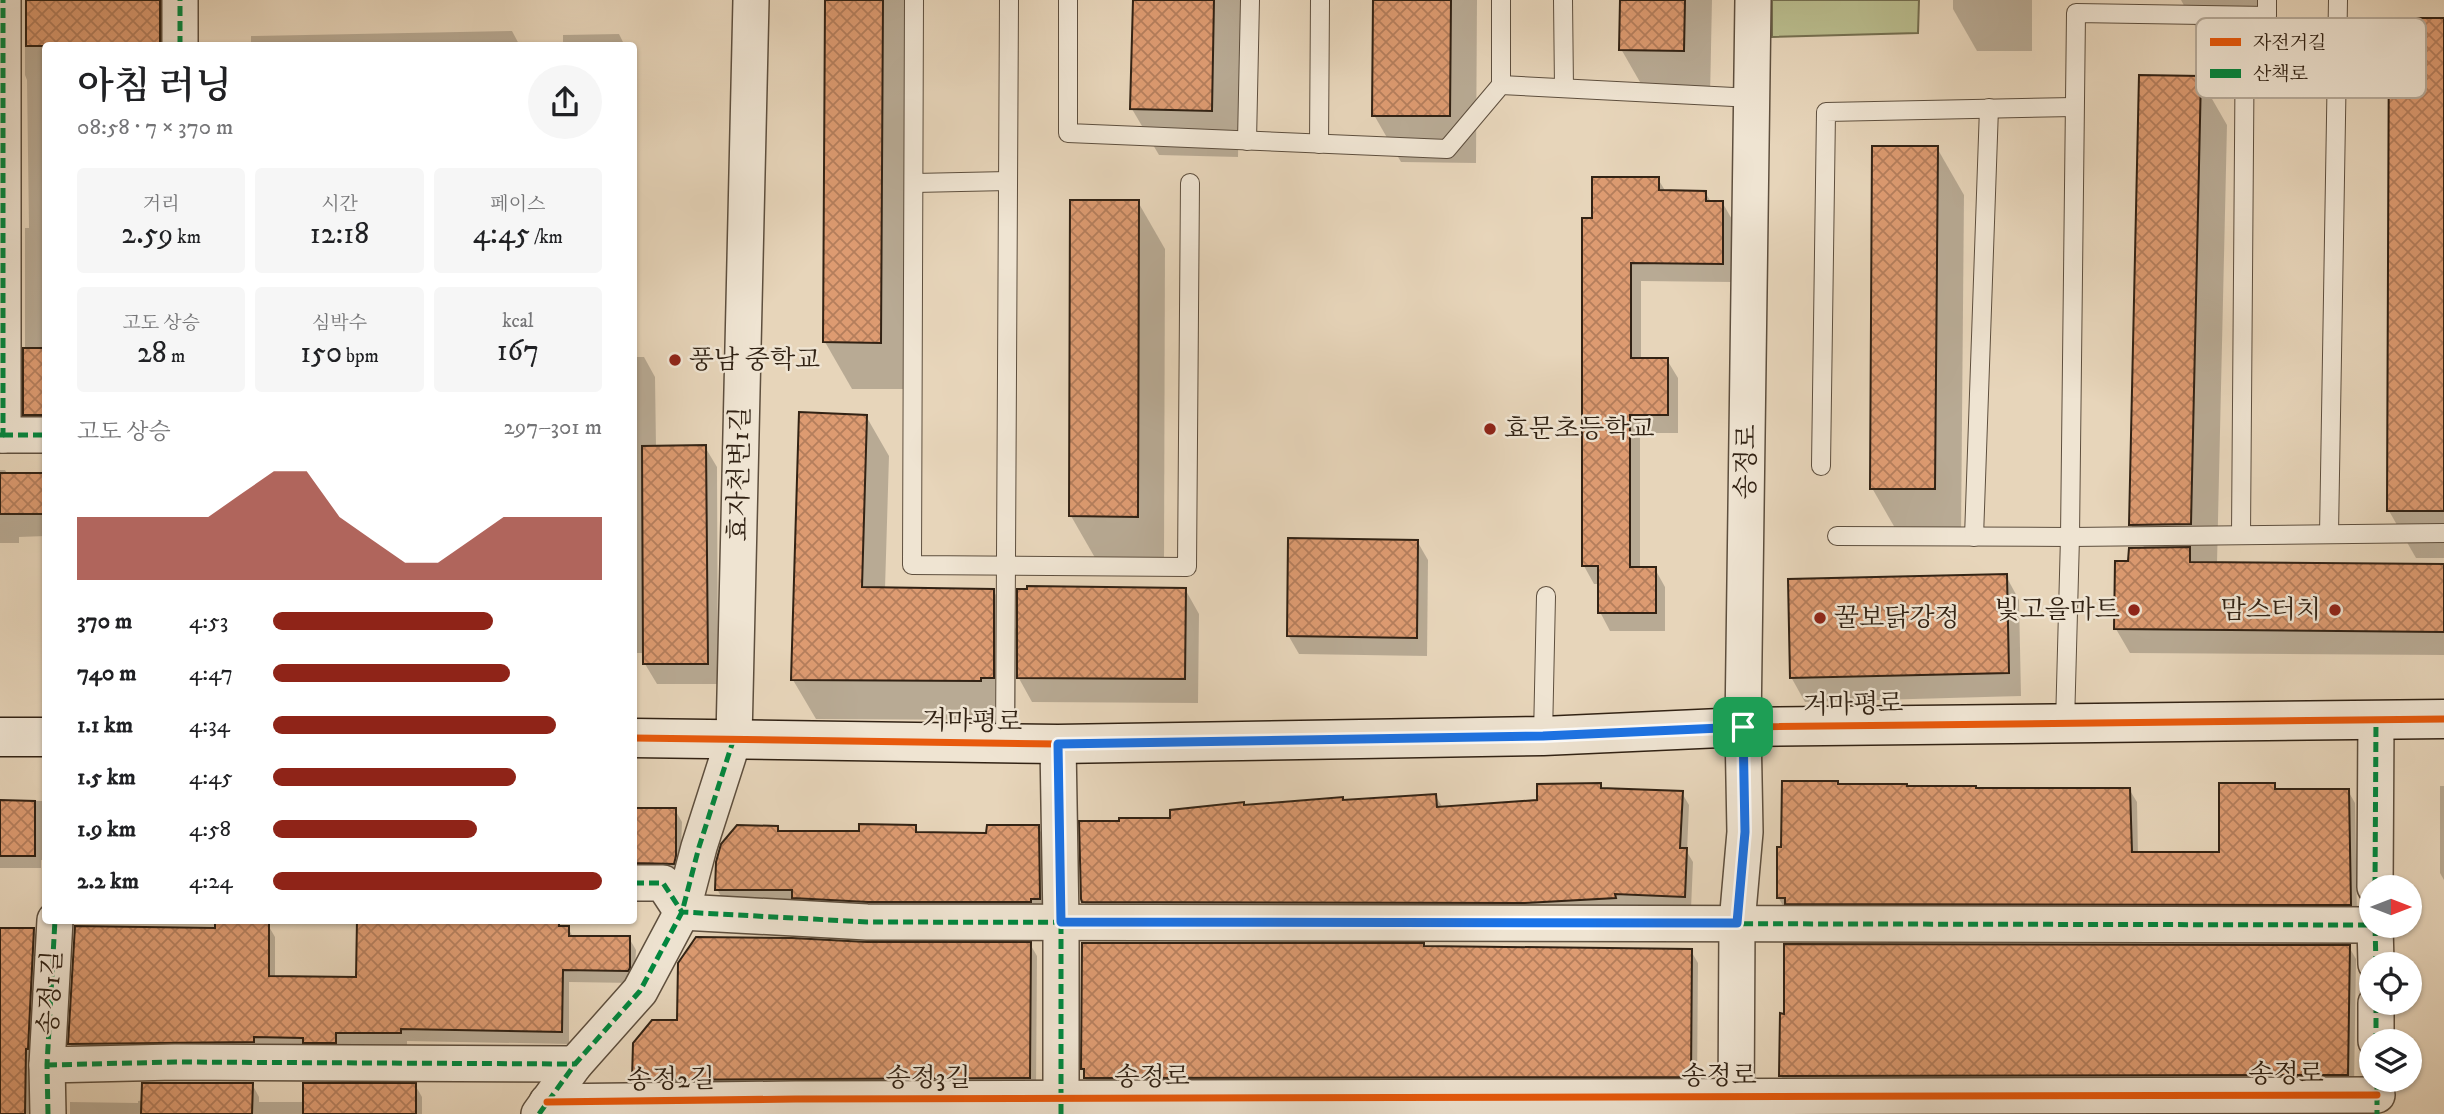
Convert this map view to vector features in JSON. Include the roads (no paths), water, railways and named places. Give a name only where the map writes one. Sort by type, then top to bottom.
[{"type":"street","points":[[3,0],[1,435],[42,435]]},
{"type":"street","points":[[180,0],[180,42]]},
{"type":"street","name":"효자천변1길","points":[[734,738],[751,0]]},
{"type":"street","name":"송정로","points":[[1736,1105],[1737,923],[1745,832],[1743,727],[1753,0]]},
{"type":"street","points":[[2375,875],[2376,719]]},
{"type":"street","name":"거마평로","points":[[637,738],[1058,744],[1543,736],[1743,727],[2444,719]]},
{"type":"street","points":[[0,737],[42,737]]},
{"type":"street","name":"송정2길","points":[[543,1108],[575,1064],[640,991],[682,912],[699,847],[734,738]]},
{"type":"street","points":[[1058,744],[1061,1106]]},
{"type":"street","points":[[637,883],[663,883],[682,912],[867,922],[2359,925]]},
{"type":"street","name":"송정1길","points":[[48,1114],[47,1065],[55,924]]},
{"type":"street","name":"송정1길","points":[[47,1065],[175,1062],[575,1064]]},
{"type":"street","name":"송정로","points":[[1061,1106],[1736,1105],[2377,1096]]},
{"type":"street","name":"송정2길","points":[[543,1108],[795,1099]]},
{"type":"street","name":"송정3길","points":[[795,1099],[1061,1106]]},
{"type":"lane","points":[[914,0],[912,565],[1187,567],[1190,183]]},
{"type":"lane","points":[[1005,743],[1009,0]]},
{"type":"lane","points":[[1068,0],[1068,133],[1447,149],[1501,85],[1501,0]]},
{"type":"lane","points":[[1247,141],[1250,0]]},
{"type":"lane","points":[[1319,144],[1320,0]]},
{"type":"lane","points":[[1563,0],[1564,89]]},
{"type":"lane","points":[[2064,724],[2070,537],[2076,6],[2267,16],[2267,0]]},
{"type":"lane","points":[[2338,0],[2338,18]]},
{"type":"lane","points":[[1501,85],[1753,98]]},
{"type":"lane","points":[[2241,535],[2244,98]]},
{"type":"lane","points":[[2329,534],[2336,98]]},
{"type":"lane","points":[[1821,466],[1826,112],[2074,107]]},
{"type":"lane","points":[[1974,537],[1989,108]]},
{"type":"lane","points":[[914,183],[1008,181]]},
{"type":"lane","points":[[1837,536],[2070,537],[2444,533]]},
{"type":"lane","points":[[1543,736],[1546,596]]},
{"type":"place","name":"풍남 중학교","points":[[675,360]]},
{"type":"place","name":"효문초등학교","points":[[1490,429]]},
{"type":"place","name":"빛고을마트","points":[[2134,610]]},
{"type":"place","name":"맘스터치","points":[[2335,610]]},
{"type":"place","name":"꿀보닭강정","points":[[1820,618]]}]
